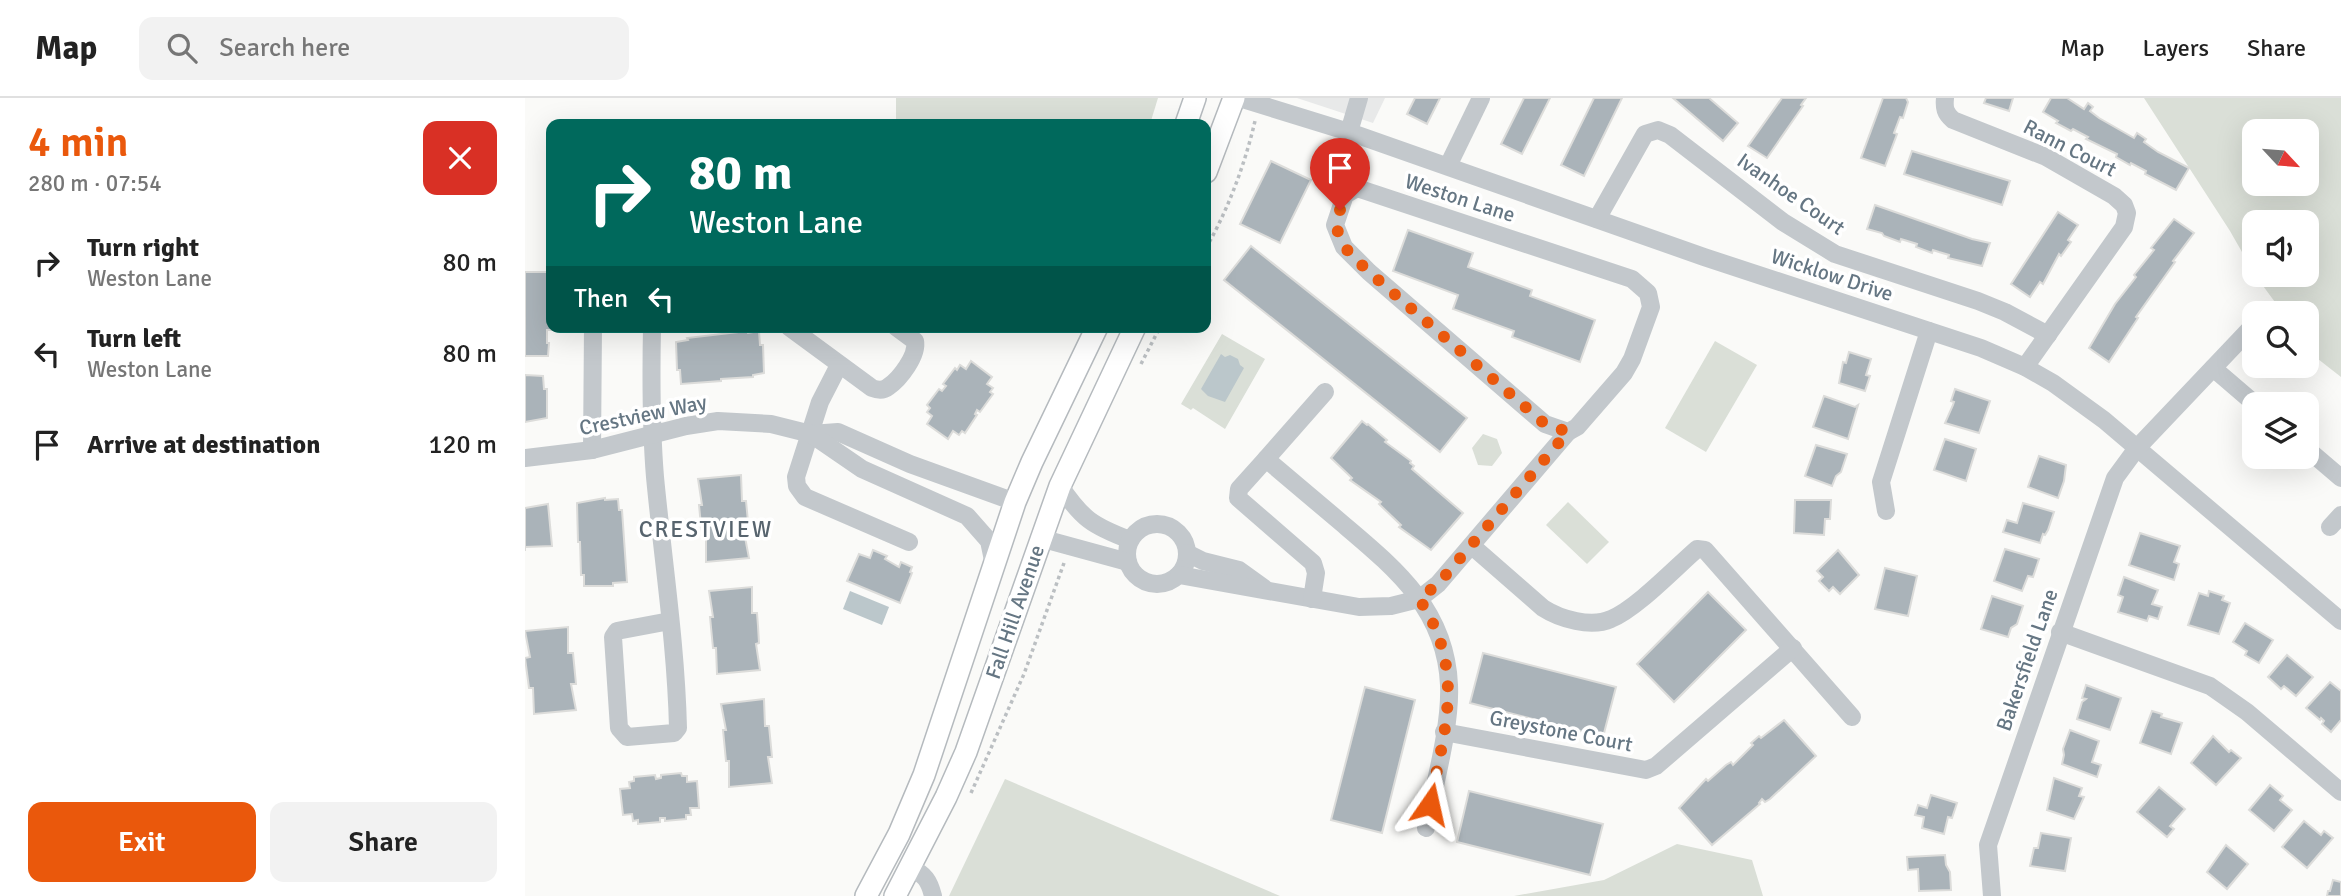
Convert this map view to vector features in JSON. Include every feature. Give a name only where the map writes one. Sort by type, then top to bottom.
[{"type":"main road","points":[[1188,119],[1195,98]]},
{"type":"main road","points":[[1211,160],[1236,98]]},
{"type":"main road","name":"Fall Hill Avenue","points":[[866,896],[899,834],[924,775],[1015,502],[1094,333]]},
{"type":"main road","name":"Fall Hill Avenue","points":[[895,896],[966,752],[1040,538],[1061,486],[1132,333]]},
{"type":"main road","points":[[1015,502],[1040,538]]},
{"type":"street","name":"Wicklow Drive","points":[[1236,98],[1349,132],[1704,257],[1981,348],[2025,367],[2053,383],[2104,420],[2341,621]]},
{"type":"street","points":[[1349,132],[1359,98]]},
{"type":"street","points":[[1448,166],[1481,98]]},
{"type":"street","name":"Rann Court","points":[[1945,98],[1944,107],[1953,120],[2046,157],[2114,196],[2124,205],[2127,213],[2123,227],[2025,367]]},
{"type":"street","name":"Ivanhoe Court","points":[[1597,219],[1645,134],[1658,130],[1670,135],[1783,222],[1835,254],[1978,301],[2048,335]]},
{"type":"street","name":"Weston Lane","points":[[1040,538],[1128,562],[1137,577],[1145,582],[1163,584],[1179,575],[1359,607],[1391,606],[1419,599],[1438,584],[1568,432],[1577,427],[1624,373],[1632,359],[1651,307],[1648,293],[1632,279],[1357,188],[1345,195],[1335,225],[1344,247],[1369,272],[1545,424],[1568,432]]},
{"type":"street","points":[[1886,511],[1881,482],[1929,331]]},
{"type":"street","points":[[592,450],[593,333]]},
{"type":"street","points":[[652,333],[655,474],[670,621],[677,693],[678,728],[674,733],[627,737],[619,728],[613,637],[617,631],[670,621]]},
{"type":"street","points":[[797,333],[872,388],[880,390],[888,387],[913,358],[915,341],[904,333]]},
{"type":"street","name":"Bakersfield Lane","points":[[1993,896],[1989,845],[2112,484],[2126,460],[2242,337]]},
{"type":"street","points":[[839,365],[820,402],[796,478],[797,486],[801,494],[909,542]]},
{"type":"street","points":[[2213,368],[2242,393]]},
{"type":"street","points":[[1312,599],[1316,573],[1313,563],[1238,498],[1239,489],[1325,392]]},
{"type":"street","name":"Crestview Way","points":[[525,458],[592,450],[686,426],[718,421],[771,424],[811,434],[838,432],[910,464],[1015,502]]},
{"type":"street","name":"Crestview Way","points":[[811,434],[862,469],[971,519],[989,541],[994,565]]},
{"type":"street","points":[[1266,459],[1396,569],[1419,599],[1439,634],[1449,684],[1444,732],[1426,828]]},
{"type":"street","points":[[2319,459],[2341,478]]},
{"type":"street","points":[[1061,486],[1086,520],[1130,540]]},
{"type":"street","points":[[1128,562],[1130,540],[1144,527],[1164,524],[1180,535],[1187,553],[1179,575]]},
{"type":"street","points":[[1472,546],[1543,608],[1577,621],[1609,621],[1626,611],[1697,549],[1705,550],[1852,717]]},
{"type":"street","name":"Weston Lane","points":[[1187,553],[1203,561],[1239,570],[1267,590]]},
{"type":"street","points":[[2060,632],[2210,686],[2247,712],[2341,792]]},
{"type":"street","name":"Greystone Court","points":[[1444,732],[1646,770],[1656,766],[1793,648]]},
{"type":"street","points":[[910,867],[930,881],[933,896]]},
{"type":"path","points":[[1211,238],[1222,217],[1253,130]]},
{"type":"shaded area","points":[[896,98],[1158,98],[1152,119],[896,119]]},
{"type":"shaded area","points":[[1297,98],[1385,98],[1373,123]]},
{"type":"shaded area","points":[[2144,98],[2341,98],[2341,377],[2319,360],[2319,301],[2274,301],[2264,287],[2319,287],[2319,210],[2242,210],[2242,252]]},
{"type":"shaded area","points":[[1222,334],[1265,359],[1225,429],[1193,408],[1191,410],[1181,404]]},
{"type":"shaded area","points":[[1715,341],[1757,365],[1706,452],[1665,428]]},
{"type":"shaded area","points":[[1221,354],[1238,359],[1244,368],[1225,402],[1208,396],[1201,389]]},
{"type":"shaded area","points":[[1483,434],[1497,439],[1502,453],[1492,466],[1478,465],[1472,448]]},
{"type":"shaded area","points":[[1568,502],[1609,542],[1587,564],[1546,525]]},
{"type":"shaded area","points":[[850,591],[889,607],[882,625],[843,609]]},
{"type":"shaded area","points":[[1005,779],[1280,896],[949,896]]},
{"type":"shaded area","points":[[1677,844],[1752,860],[1763,896],[1514,896],[1604,880]]},
{"type":"building","points":[[1415,98],[1440,98],[1427,124],[1407,114]]},
{"type":"building","points":[[1524,98],[1550,98],[1522,154],[1501,144]]},
{"type":"building","points":[[1594,98],[1622,98],[1584,176],[1561,165]]},
{"type":"building","points":[[1673,98],[1709,98],[1738,123],[1723,141]]},
{"type":"building","points":[[1782,98],[1806,98],[1767,158],[1748,146]]},
{"type":"building","points":[[1883,98],[1906,98],[1908,102],[1894,133],[1897,134],[1885,166],[1861,158]]},
{"type":"building","points":[[1986,98],[2013,98],[2009,111],[1984,103]]},
{"type":"building","points":[[2051,98],[2067,98],[2084,109],[2088,103],[2093,107],[2090,111],[2099,118],[2134,138],[2137,133],[2158,152],[2189,168],[2176,190],[2145,174],[2146,171],[2116,157],[2117,154],[2086,139],[2088,137],[2056,123],[2058,121],[2043,112]]},
{"type":"building","points":[[1912,151],[2010,181],[2002,205],[1904,174]]},
{"type":"building","points":[[1271,161],[1311,180],[1280,243],[1240,224]]},
{"type":"building","points":[[1875,205],[1990,243],[1982,266],[1948,258],[1949,255],[1933,250],[1932,253],[1916,247],[1917,244],[1901,239],[1900,242],[1867,229]]},
{"type":"building","points":[[2058,212],[2078,225],[2068,240],[2071,242],[2061,256],[2059,254],[2043,284],[2040,282],[2030,297],[2011,284]]},
{"type":"building","points":[[2174,219],[2194,233],[2136,317],[2138,318],[2109,362],[2089,348],[2115,304],[2136,277],[2134,275],[2154,250],[2151,248]]},
{"type":"building","points":[[1408,230],[1473,253],[1468,267],[1532,290],[1530,296],[1595,320],[1580,362],[1512,337],[1514,331],[1453,309],[1458,295],[1393,271]]},
{"type":"building","points":[[1251,246],[1467,418],[1440,452],[1224,280]]},
{"type":"building","points":[[525,272],[546,272],[548,356],[525,356]]},
{"type":"building","points":[[759,333],[760,345],[763,345],[764,373],[753,377],[681,384],[680,370],[677,370],[676,342],[688,340],[687,338]]},
{"type":"building","points":[[1849,352],[1871,359],[1866,375],[1870,376],[1865,391],[1839,383],[1843,362],[1846,363]]},
{"type":"building","points":[[971,361],[992,377],[987,384],[993,388],[990,392],[993,394],[980,412],[977,410],[977,415],[965,433],[962,431],[959,435],[953,431],[948,439],[927,424],[932,416],[927,412],[930,408],[927,405],[939,389],[942,391],[946,386],[943,384],[955,368],[957,370],[960,365],[966,369]]},
{"type":"building","points":[[525,375],[543,376],[544,389],[547,389],[547,418],[525,422]]},
{"type":"building","points":[[1955,389],[1990,401],[1979,433],[1945,423],[1954,402],[1951,401]]},
{"type":"building","points":[[1824,396],[1855,407],[1858,405],[1848,439],[1813,427]]},
{"type":"building","points":[[1362,421],[1411,461],[1414,466],[1412,469],[1463,513],[1431,550],[1399,527],[1401,525],[1379,504],[1381,502],[1350,480],[1352,478],[1331,458]]},
{"type":"building","points":[[1945,439],[1976,449],[1966,481],[1934,470]]},
{"type":"building","points":[[1816,445],[1847,454],[1841,472],[1832,486],[1805,476]]},
{"type":"building","points":[[2039,456],[2066,465],[2058,498],[2028,487]]},
{"type":"building","points":[[741,475],[742,501],[746,501],[749,532],[744,532],[749,558],[706,562],[706,536],[702,536],[699,505],[702,505],[698,479]]},
{"type":"building","points":[[605,498],[618,499],[619,510],[622,510],[627,582],[613,583],[613,586],[584,586],[578,542],[577,503]]},
{"type":"building","points":[[1795,500],[1831,500],[1830,519],[1825,519],[1824,535],[1794,533]]},
{"type":"building","points":[[2023,503],[2054,512],[2040,543],[2003,532],[2007,520],[2017,523]]},
{"type":"building","points":[[548,504],[552,546],[525,547],[525,508]]},
{"type":"building","points":[[2140,533],[2180,546],[2174,562],[2179,564],[2174,580],[2129,565]]},
{"type":"building","points":[[2005,549],[2039,559],[2033,577],[2028,576],[2022,591],[1994,581]]},
{"type":"building","points":[[873,550],[887,556],[885,559],[899,567],[901,562],[912,567],[900,603],[847,581],[859,554],[870,558]]},
{"type":"building","points":[[1838,550],[1859,575],[1840,594],[1833,587],[1829,591],[1819,581],[1823,577],[1817,571]]},
{"type":"building","points":[[1885,568],[1917,576],[1908,616],[1875,609]]},
{"type":"building","points":[[2124,577],[2158,590],[2152,604],[2162,607],[2158,619],[2149,616],[2147,621],[2118,612],[2123,597],[2118,595]]},
{"type":"building","points":[[752,587],[752,613],[757,613],[759,643],[756,644],[760,670],[717,674],[709,591]]},
{"type":"building","points":[[2209,591],[2224,596],[2222,600],[2230,603],[2219,634],[2188,625],[2199,593],[2208,596]]},
{"type":"building","points":[[1708,592],[1746,630],[1674,702],[1637,664]]},
{"type":"building","points":[[1992,596],[2023,606],[2017,624],[2011,628],[2008,637],[1981,629]]},
{"type":"building","points":[[2245,623],[2273,640],[2259,663],[2245,655],[2247,651],[2233,642]]},
{"type":"building","points":[[568,627],[568,653],[573,653],[576,684],[571,684],[576,710],[534,714],[533,688],[529,688],[525,658],[530,657],[525,631]]},
{"type":"building","points":[[1483,653],[1616,687],[1603,737],[1470,703]]},
{"type":"building","points":[[2287,655],[2313,677],[2296,696],[2284,686],[2281,689],[2268,677]]},
{"type":"building","points":[[2330,682],[2341,691],[2341,720],[2331,732],[2322,724],[2324,721],[2321,718],[2320,720],[2306,708]]},
{"type":"building","points":[[2086,685],[2121,698],[2110,730],[2077,719],[2082,702],[2086,699],[2082,698]]},
{"type":"building","points":[[1365,687],[1415,700],[1382,833],[1331,820]]},
{"type":"building","points":[[764,699],[765,726],[769,726],[772,757],[768,757],[772,783],[729,787],[729,761],[726,761],[723,730],[726,730],[721,704]]},
{"type":"building","points":[[2152,711],[2162,714],[2161,717],[2182,723],[2171,754],[2140,743]]},
{"type":"building","points":[[1784,720],[1816,756],[1770,799],[1765,802],[1762,799],[1760,804],[1712,845],[1679,808],[1706,779],[1708,781],[1731,762],[1733,765],[1753,745],[1751,743]]},
{"type":"building","points":[[2070,730],[2099,741],[2092,762],[2101,765],[2097,777],[2062,764],[2063,749]]},
{"type":"building","points":[[2213,736],[2229,752],[2231,750],[2241,758],[2216,785],[2191,763]]},
{"type":"building","points":[[681,773],[682,776],[687,776],[687,782],[697,781],[699,808],[690,808],[691,815],[686,815],[686,819],[665,821],[665,818],[660,818],[660,822],[638,824],[638,820],[633,821],[632,814],[623,815],[620,789],[630,788],[629,782],[634,781],[634,777],[655,775],[656,779],[661,778],[661,775]]},
{"type":"building","points":[[2054,778],[2082,788],[2079,796],[2084,797],[2074,819],[2047,810]]},
{"type":"building","points":[[2270,785],[2283,796],[2280,800],[2292,810],[2274,831],[2249,810]]},
{"type":"building","points":[[2159,787],[2185,809],[2170,826],[2174,829],[2167,837],[2137,812]]},
{"type":"building","points":[[1469,791],[1603,824],[1590,875],[1457,842]]},
{"type":"building","points":[[1931,795],[1957,803],[1952,818],[1948,817],[1944,834],[1922,828],[1924,817],[1915,815],[1918,805],[1927,808]]},
{"type":"building","points":[[2304,821],[2321,835],[2324,831],[2333,838],[2307,868],[2282,847]]},
{"type":"building","points":[[2041,833],[2071,838],[2065,871],[2030,866]]},
{"type":"building","points":[[2226,845],[2248,864],[2227,889],[2207,872]]},
{"type":"building","points":[[1945,855],[1951,890],[1919,891],[1918,869],[1908,870],[1907,857]]},
{"type":"building","points":[[2333,880],[2341,882],[2341,896],[2327,896]]},
{"type":"district","name":"CRESTVIEW","points":[[706,529]]},
{"type":"route","points":[[1340,210],[1335,225],[1344,247],[1369,272],[1545,424],[1568,432],[1472,546],[1438,584],[1419,599],[1439,634],[1449,684],[1448,706],[1430,804]]}]
